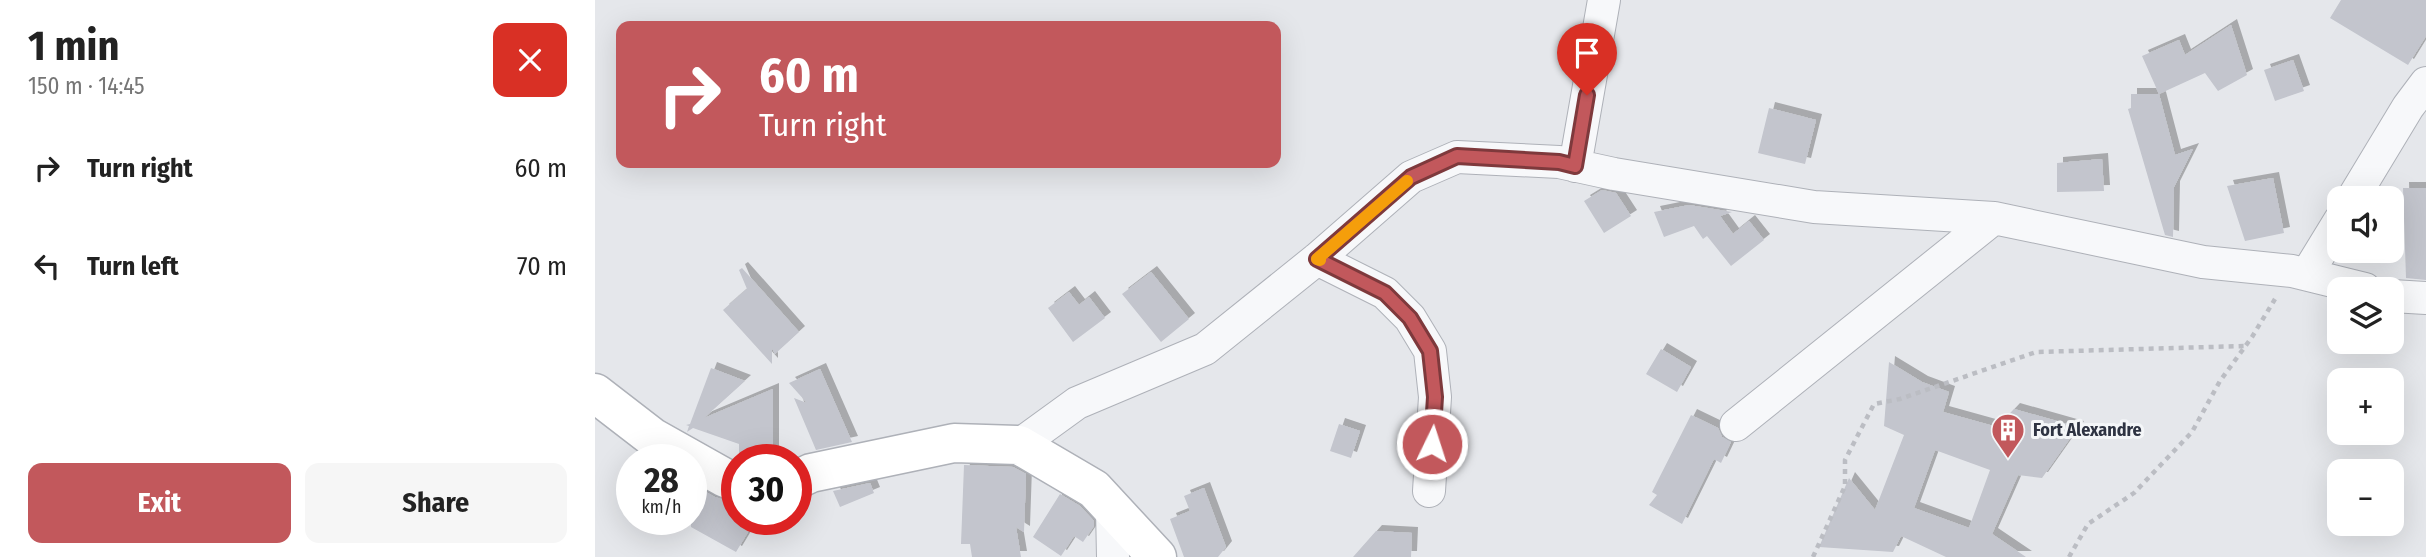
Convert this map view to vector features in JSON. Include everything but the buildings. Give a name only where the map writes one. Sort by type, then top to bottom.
[{"type":"street","points":[[1575,166],[1604,0]]},
{"type":"street","points":[[2360,186],[2408,107],[2426,83]]},
{"type":"street","points":[[1019,445],[1077,403],[1205,349],[1317,259],[1411,177],[1457,156],[1559,162],[1614,174],[1814,207],[1994,218],[2203,262],[2299,272],[2327,279]]},
{"type":"street","points":[[1736,425],[1994,218]]},
{"type":"street","points":[[2299,272],[2327,236]]},
{"type":"street","points":[[1317,259],[1385,293],[1410,318],[1430,351],[1435,397],[1429,491]]},
{"type":"street","points":[[2404,297],[2426,298]]},
{"type":"street","points":[[595,393],[652,437],[721,476]]},
{"type":"street","points":[[812,473],[954,443],[1019,445],[1094,489],[1157,557]]},
{"type":"street","points":[[1112,508],[1113,557]]},
{"type":"path","points":[[2069,557],[2088,524],[2134,493],[2192,432],[2220,381],[2299,272]]},
{"type":"path","points":[[1813,557],[1845,486],[1845,460],[1874,404],[1900,399],[2036,352],[2245,346]]},
{"type":"slow traffic","points":[[1320,260],[1317,259],[1407,181]]},
{"type":"place","name":"Fort Alexandre","points":[[2008,460]]},
{"type":"route","points":[[1432,444],[1435,397],[1430,351],[1410,318],[1385,293],[1317,259],[1411,177],[1457,156],[1559,162],[1575,166],[1587,95]]}]
